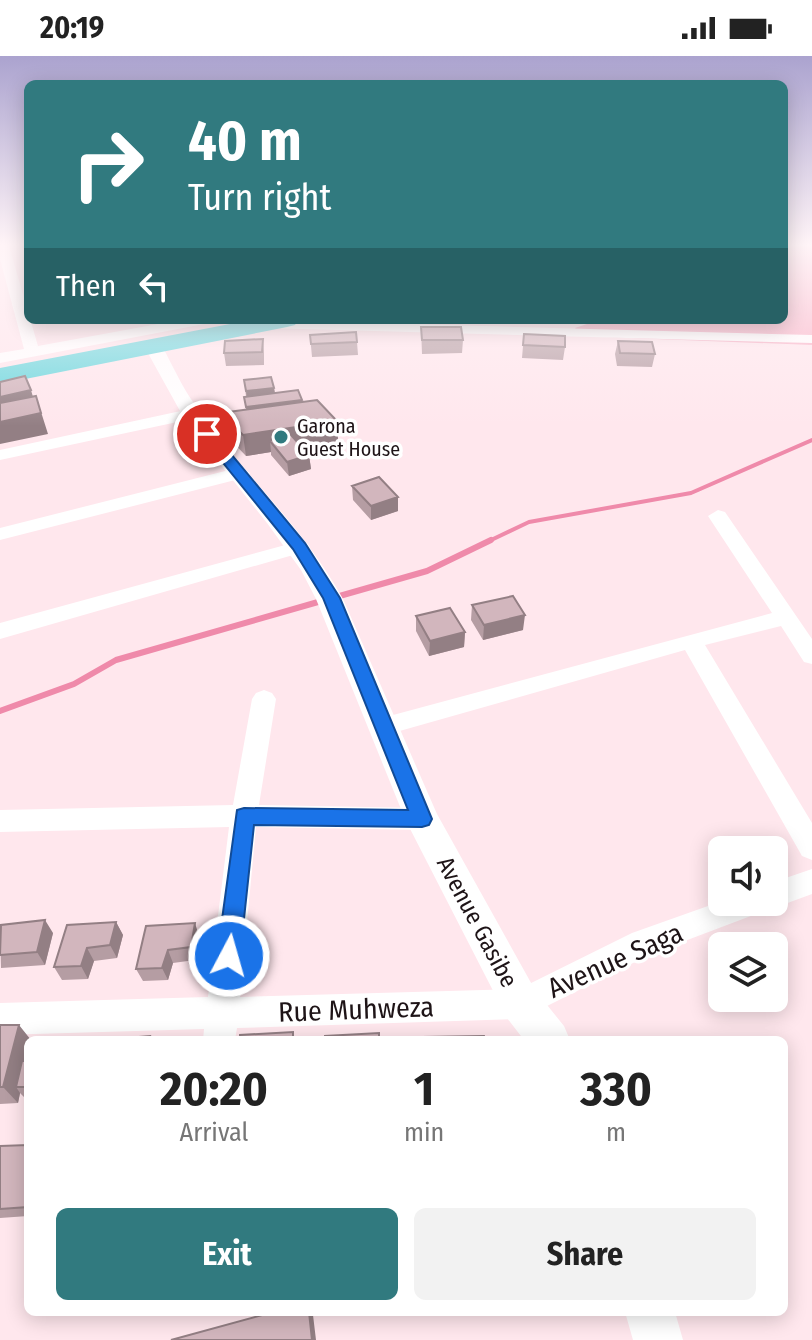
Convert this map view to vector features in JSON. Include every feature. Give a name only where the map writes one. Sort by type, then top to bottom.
[{"type":"main road","points":[[0,376],[163,334],[257,324]]},
{"type":"street","points":[[24,324],[32,352]]},
{"type":"street","points":[[0,358],[163,334],[192,324]]},
{"type":"street","points":[[339,324],[812,339]]},
{"type":"street","name":"Avenue Gasibe","points":[[163,334],[190,414],[300,547],[331,598],[422,819],[521,1004],[547,1036]]},
{"type":"street","points":[[0,455],[190,414]]},
{"type":"street","points":[[0,534],[241,473]]},
{"type":"street","points":[[718,516],[812,656]]},
{"type":"street","points":[[0,631],[300,547]]},
{"type":"street","points":[[382,727],[784,618]]},
{"type":"street","points":[[691,641],[812,848]]},
{"type":"street","points":[[220,1026],[244,816],[264,699]]},
{"type":"street","points":[[3,829],[244,816],[422,819]]},
{"type":"street","points":[[788,890],[812,881]]},
{"type":"street","name":"Avenue Saga","points":[[521,1004],[643,943],[716,916]]},
{"type":"street","name":"Rue Muhweza","points":[[0,1019],[220,1026],[521,1004]]},
{"type":"street","points":[[651,1316],[658,1340]]},
{"type":"shaded area","points":[[788,306],[812,306],[812,345],[581,336],[575,328],[587,324],[788,324]]},
{"type":"building","points":[[421,327],[461,327],[463,340],[422,340]]},
{"type":"building","points":[[356,332],[357,342],[311,344],[310,335]]},
{"type":"building","points":[[524,334],[565,336],[565,347],[523,345]]},
{"type":"building","points":[[263,339],[262,352],[224,353],[225,341]]},
{"type":"building","points":[[618,341],[652,342],[655,354],[620,353]]},
{"type":"building","points":[[25,376],[31,390],[0,397],[0,382]]},
{"type":"building","points":[[271,377],[274,388],[246,391],[244,380]]},
{"type":"building","points":[[298,390],[302,400],[246,407],[244,397]]},
{"type":"building","points":[[36,396],[41,413],[0,422],[0,403]]},
{"type":"building","points":[[317,400],[337,421],[243,435],[221,413]]},
{"type":"building","points":[[291,435],[309,455],[287,462],[270,441]]},
{"type":"building","points":[[379,477],[398,497],[371,506],[352,486]]},
{"type":"building","points":[[513,596],[525,615],[484,625],[472,605]]},
{"type":"building","points":[[450,608],[465,632],[430,641],[416,616]]},
{"type":"building","points":[[45,920],[37,952],[0,955],[1,925]]},
{"type":"building","points":[[116,922],[110,945],[87,948],[81,966],[54,967],[67,925]]},
{"type":"building","points":[[195,923],[191,947],[168,950],[162,968],[136,969],[146,926]]},
{"type":"building","points":[[0,1025],[19,1025],[3,1087],[0,1087]]},
{"type":"building","points":[[293,1032],[293,1036],[240,1035]]},
{"type":"building","points":[[379,1033],[379,1036],[325,1036]]},
{"type":"building","points":[[22,1061],[24,1061],[24,1087],[16,1087]]},
{"type":"building","points":[[24,1145],[24,1207],[0,1209],[0,1146]]},
{"type":"building","points":[[258,1316],[309,1316],[312,1340],[171,1340]]},
{"type":"waterway","points":[[487,542],[529,522],[691,493],[812,440]]},
{"type":"waterway","points":[[336,597],[427,571],[491,540]]},
{"type":"waterway","points":[[0,711],[74,684],[116,660],[325,600]]},
{"type":"place","name":"Garona Guest House","points":[[281,437]]},
{"type":"route","points":[[207,434],[300,547],[316,571],[331,598],[422,819],[244,816],[229,956]]}]
